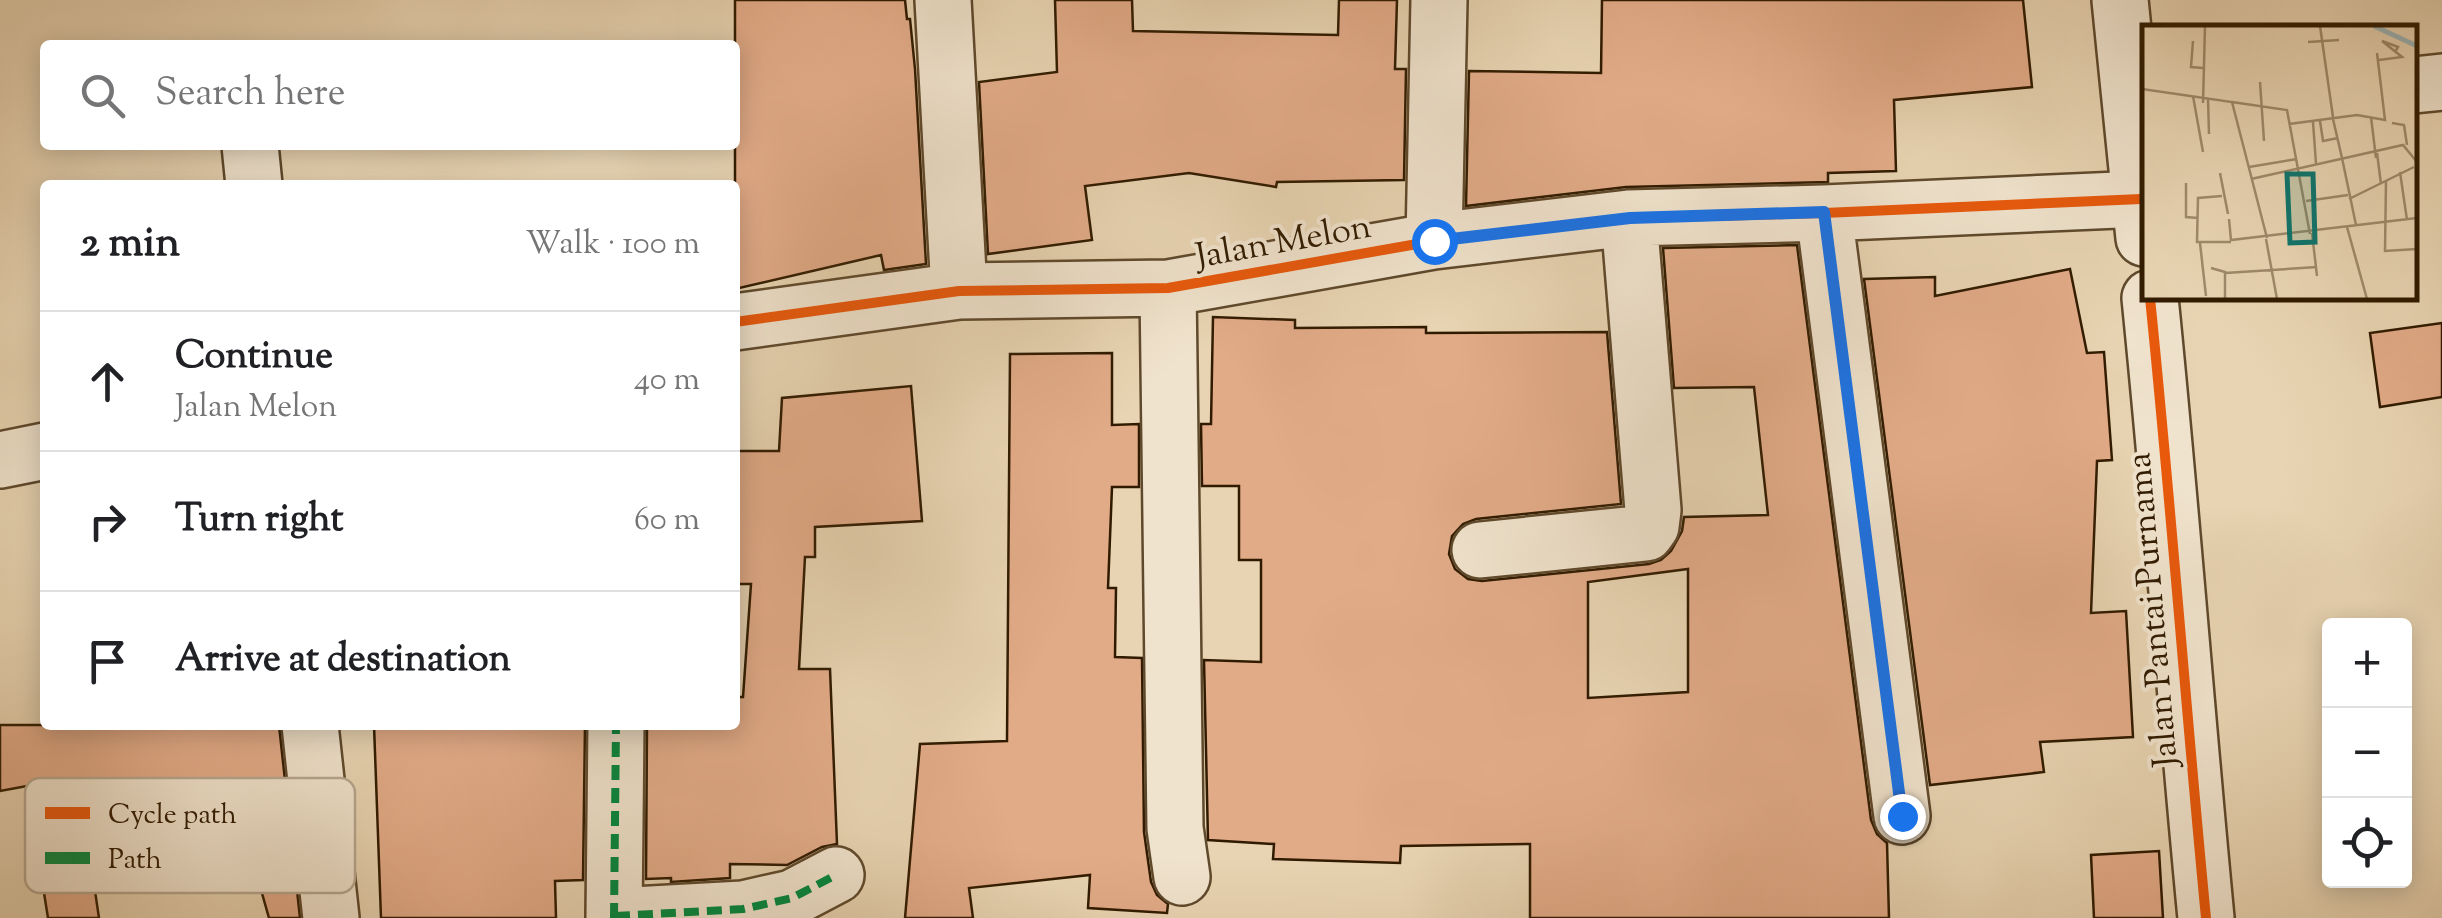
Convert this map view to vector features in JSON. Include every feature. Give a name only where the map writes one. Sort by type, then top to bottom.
[{"type":"street","points":[[943,0],[959,291]]},
{"type":"street","points":[[1434,241],[1439,0]]},
{"type":"street","points":[[2120,0],[2138,117],[2142,218]]},
{"type":"street","points":[[2417,85],[2442,82]]},
{"type":"street","points":[[250,150],[254,180]]},
{"type":"street","points":[[1824,212],[1902,816]]},
{"type":"street","name":"Jalan Melon","points":[[740,321],[959,291],[1168,288],[1434,241],[1630,218],[1824,212],[2142,218]]},
{"type":"street","points":[[1480,550],[1646,533],[1651,526],[1653,510],[1630,218]]},
{"type":"street","points":[[1168,288],[1175,828],[1182,877]]},
{"type":"street","name":"Jalan Pantai Purnama","points":[[2150,300],[2206,918]]},
{"type":"street","points":[[0,460],[40,452]]},
{"type":"street","points":[[311,730],[316,778]]},
{"type":"street","points":[[616,730],[615,917],[743,909],[792,898],[836,875]]},
{"type":"street","points":[[328,893],[331,918]]},
{"type":"building","points":[[735,0],[905,0],[915,69],[926,264],[884,270],[881,255],[740,288],[740,180],[735,180],[735,150],[740,150],[740,40],[735,40]]},
{"type":"building","points":[[1055,0],[1132,0],[1133,31],[1338,35],[1339,0],[1397,0],[1395,69],[1406,69],[1404,180],[1277,182],[1276,187],[1189,173],[1085,186],[1092,240],[988,254],[979,82],[1057,72]]},
{"type":"building","points":[[1602,0],[2023,0],[2032,87],[1894,100],[1896,171],[1828,173],[1828,182],[1626,187],[1466,206],[1469,71],[1601,73]]},
{"type":"building","points":[[1797,245],[1871,820],[1877,834],[1887,843],[1889,918],[1530,918],[1530,844],[1401,846],[1400,863],[1273,859],[1274,844],[1208,840],[1204,660],[1261,662],[1261,560],[1239,560],[1239,486],[1202,486],[1201,424],[1211,424],[1213,317],[1295,320],[1295,328],[1426,327],[1426,333],[1607,332],[1621,504],[1476,519],[1463,524],[1452,536],[1449,554],[1455,569],[1468,579],[1482,581],[1649,564],[1671,551],[1682,531],[1684,517],[1768,515],[1754,387],[1674,388],[1663,248]],"holes":[[[1688,569],[1688,692],[1588,698],[1588,582]]]},
{"type":"building","points":[[2070,269],[2087,353],[2104,352],[2112,460],[2097,461],[2091,613],[2126,611],[2133,737],[2040,742],[2044,772],[1930,785],[1864,279],[1935,277],[1935,296]]},
{"type":"building","points":[[2442,323],[2442,397],[2380,407],[2370,333]]},
{"type":"building","points":[[1112,353],[1112,425],[1139,424],[1139,487],[1112,487],[1108,588],[1116,588],[1115,657],[1142,658],[1144,832],[1151,882],[1157,895],[1168,904],[1167,913],[1088,908],[1090,875],[969,888],[973,918],[905,918],[920,744],[1007,741],[1010,354]]},
{"type":"building","points":[[911,386],[922,521],[815,527],[815,557],[805,557],[799,669],[830,669],[837,844],[822,847],[787,865],[730,864],[730,878],[671,882],[671,878],[646,879],[647,730],[740,730],[751,584],[740,584],[740,451],[779,451],[782,398]]},
{"type":"building","points":[[0,725],[40,725],[40,730],[280,730],[285,778],[25,778],[25,786],[0,791]]},
{"type":"building","points":[[374,730],[585,730],[583,880],[555,881],[556,918],[381,918]]},
{"type":"building","points":[[2159,851],[2163,918],[2094,918],[2091,855]]},
{"type":"building","points":[[44,893],[95,893],[99,918],[48,918]]},
{"type":"building","points":[[262,893],[297,893],[300,918],[269,918]]},
{"type":"marked path","points":[[614,918],[616,730]]},
{"type":"marked path","points":[[615,916],[743,909],[792,898],[836,875]]},
{"type":"cycle path","points":[[740,321],[959,291],[1168,288],[1434,241],[1629,218],[2141,199]]},
{"type":"cycle path","points":[[1824,213],[1902,816]]},
{"type":"cycle path","points":[[2150,300],[2206,918]]},
{"type":"route","points":[[1434,241],[1630,218],[1824,212],[1902,816]]}]
